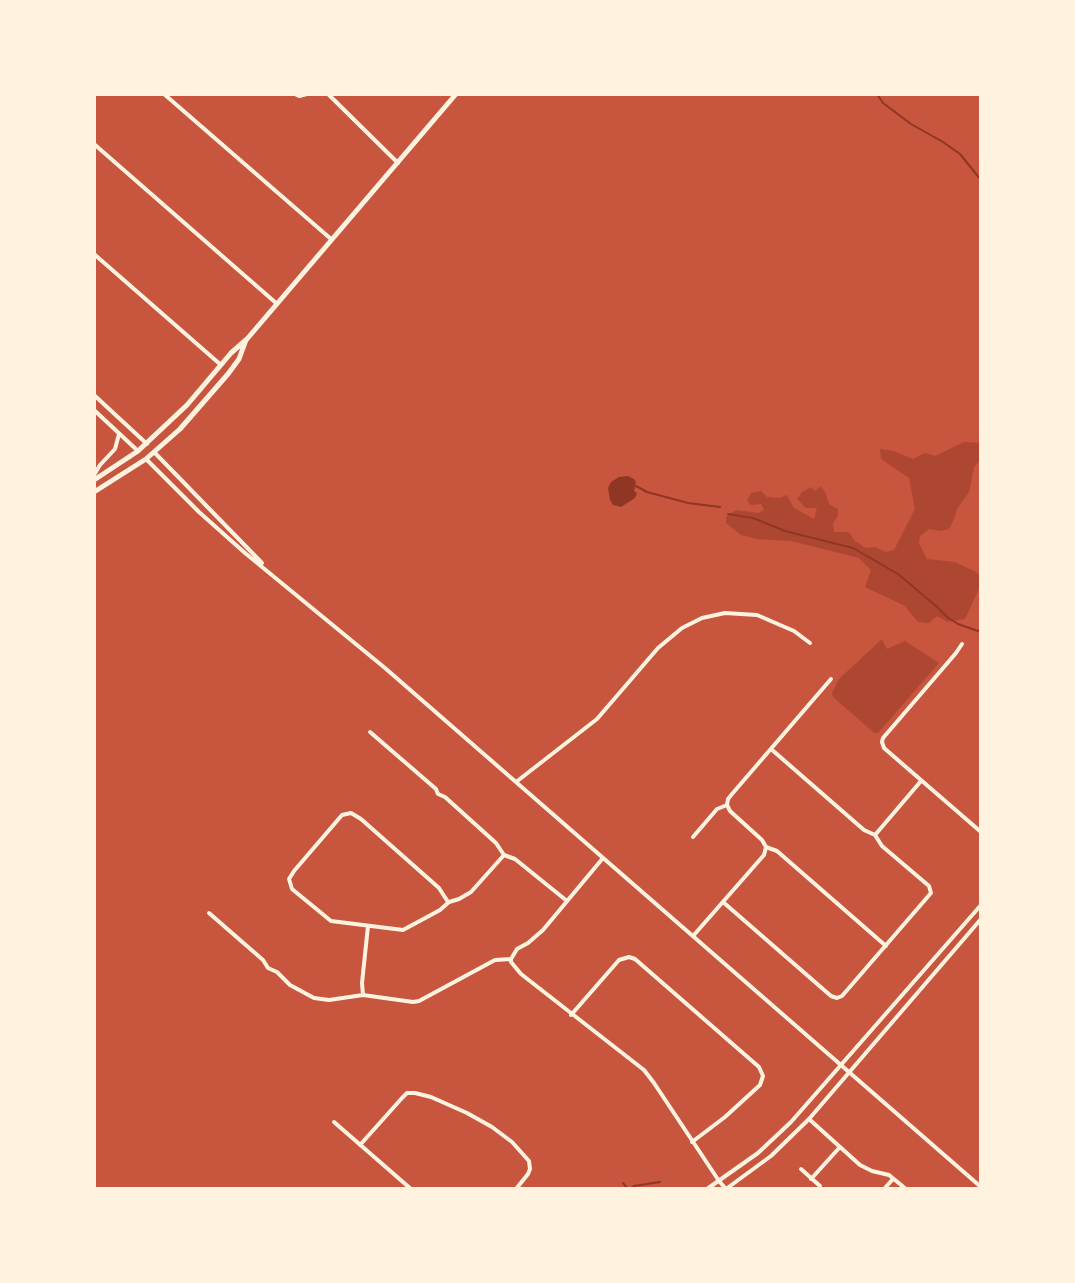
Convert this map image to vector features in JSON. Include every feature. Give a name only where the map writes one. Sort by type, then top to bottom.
[{"type":"main road","points":[[94,477],[138,451],[187,405],[456,94]]},
{"type":"main road","points":[[94,492],[146,459],[180,429],[239,359],[247,339]]},
{"type":"main road","points":[[147,444],[154,452]]},
{"type":"main road","points":[[138,451],[146,459]]},
{"type":"street","points":[[164,94],[331,239]]},
{"type":"street","points":[[295,94],[307,94]]},
{"type":"street","points":[[328,94],[398,163]]},
{"type":"street","points":[[94,144],[276,303]]},
{"type":"street","points":[[94,254],[221,365]]},
{"type":"street","points":[[94,395],[147,444]]},
{"type":"street","points":[[94,410],[138,451]]},
{"type":"street","points":[[94,477],[115,449],[119,434]]},
{"type":"street","points":[[154,452],[275,576]]},
{"type":"street","points":[[146,459],[245,553],[354,642],[981,1187]]},
{"type":"street","points":[[516,782],[597,719],[658,648],[682,628],[702,618],[725,613],[757,615],[778,622],[810,643]]},
{"type":"street","points":[[962,644],[883,738],[882,745],[981,832]]},
{"type":"street","points":[[831,679],[728,799],[727,805],[766,847],[777,851],[886,946]]},
{"type":"street","points":[[370,732],[496,843],[504,855],[515,859],[567,901]]},
{"type":"street","points":[[723,902],[837,998],[931,893],[929,886],[882,846],[875,835],[864,830],[771,749]]},
{"type":"street","points":[[875,835],[921,781]]},
{"type":"street","points":[[693,837],[717,809],[727,805]]},
{"type":"street","points":[[448,902],[439,888],[372,829],[357,816],[346,813],[290,875],[292,889],[326,919],[403,930],[440,910],[448,902],[471,892],[504,855]]},
{"type":"street","points":[[693,936],[764,855],[766,847]]},
{"type":"street","points":[[604,858],[535,938],[513,953],[511,959],[521,974],[644,1070],[726,1189],[771,1156],[809,1119],[981,919]]},
{"type":"street","points":[[707,1189],[776,1137],[981,905]]},
{"type":"street","points":[[209,913],[263,960],[268,968],[314,998],[329,1000],[363,995],[419,1001],[495,960],[511,959]]},
{"type":"street","points":[[363,995],[368,926]]},
{"type":"street","points":[[571,1015],[619,960],[629,957],[759,1067],[763,1076],[760,1085],[692,1142]]},
{"type":"street","points":[[360,1145],[407,1093],[415,1093],[467,1113],[507,1137],[529,1161],[528,1174],[516,1189]]},
{"type":"street","points":[[809,1119],[860,1165],[893,1178],[906,1189]]},
{"type":"street","points":[[334,1122],[411,1189]]},
{"type":"street","points":[[811,1179],[840,1147]]},
{"type":"street","points":[[801,1169],[820,1186]]},
{"type":"street","points":[[884,1189],[893,1178]]},
{"type":"shaded area","points":[[964,442],[981,443],[981,460],[974,467],[969,492],[957,509],[949,529],[929,529],[920,536],[919,543],[927,559],[955,562],[981,577],[981,585],[965,619],[948,622],[937,616],[929,623],[918,622],[905,606],[865,587],[871,570],[859,558],[791,541],[741,535],[726,523],[726,517],[736,510],[758,513],[764,510],[761,504],[751,505],[747,501],[751,493],[761,491],[767,497],[787,495],[794,508],[814,519],[817,508],[806,508],[797,499],[811,487],[815,491],[821,486],[829,504],[838,509],[833,523],[834,532],[849,532],[866,548],[875,547],[886,552],[894,550],[915,509],[909,478],[881,459],[880,449],[913,459],[925,453],[935,456]]},
{"type":"shaded area","points":[[628,476],[636,482],[635,498],[621,507],[613,505],[608,488],[611,482]]},
{"type":"shaded area","points":[[882,639],[887,649],[905,641],[939,663],[878,733],[874,733],[832,693],[839,679]]},
{"type":"waterway","points":[[877,94],[883,103],[911,124],[960,154],[981,180]]},
{"type":"waterway","points":[[636,486],[688,503],[720,507]]},
{"type":"waterway","points":[[728,514],[753,518],[785,531],[853,548],[898,574],[947,617],[981,632]]},
{"type":"waterway","points":[[630,1189],[660,1182]]},
{"type":"waterway","points":[[623,1183],[628,1189]]}]
